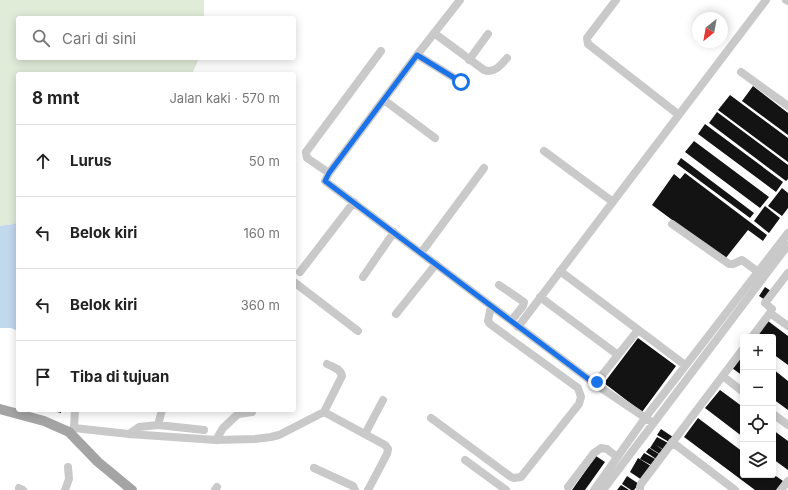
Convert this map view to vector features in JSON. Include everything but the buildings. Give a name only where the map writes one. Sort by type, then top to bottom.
[{"type":"main road","points":[[0,409],[72,430],[98,462],[132,490]]},
{"type":"street","points":[[460,0],[434,32],[329,173],[325,179],[326,182],[586,378],[652,424]]},
{"type":"street","points":[[616,0],[587,38],[588,44],[679,115]]},
{"type":"street","points":[[515,324],[540,297],[766,0]]},
{"type":"street","points":[[434,32],[469,60],[488,72],[492,72],[498,68],[507,58]]},
{"type":"street","points":[[469,60],[488,34]]},
{"type":"street","points":[[329,173],[307,158],[306,151],[381,51]]},
{"type":"street","points":[[417,55],[461,82]]},
{"type":"street","points":[[741,72],[788,106]]},
{"type":"street","points":[[384,100],[435,138]]},
{"type":"street","points":[[544,151],[613,202]]},
{"type":"street","points":[[421,253],[484,168]]},
{"type":"street","points":[[300,272],[354,202]]},
{"type":"street","points":[[672,224],[729,264],[742,260],[761,274]]},
{"type":"street","points":[[363,277],[394,232]]},
{"type":"street","points":[[603,490],[720,328],[761,274],[788,233]]},
{"type":"street","points":[[761,274],[788,244]]},
{"type":"street","points":[[396,314],[436,264]]},
{"type":"street","points":[[560,271],[685,365]]},
{"type":"street","points":[[754,334],[772,309],[765,303],[788,273]]},
{"type":"street","points":[[296,284],[358,332]]},
{"type":"street","points":[[499,285],[524,302],[515,324]]},
{"type":"street","points":[[540,297],[618,355]]},
{"type":"street","points":[[431,418],[511,477],[517,478],[521,477],[579,404],[581,397],[578,388],[490,324],[488,321],[491,306]]},
{"type":"street","points":[[770,313],[788,326]]},
{"type":"street","points":[[594,490],[685,365],[720,328]]},
{"type":"street","points":[[595,384],[638,330]]},
{"type":"street","points":[[640,490],[641,484],[740,353]]},
{"type":"street","points":[[75,412],[72,430],[216,440],[255,439],[279,435],[324,412],[342,376],[339,370],[327,364]]},
{"type":"street","points":[[722,376],[740,390]]},
{"type":"street","points":[[578,388],[586,378]]},
{"type":"street","points":[[364,434],[383,400]]},
{"type":"street","points":[[158,425],[161,412]]},
{"type":"street","points":[[216,440],[223,428],[238,414],[252,412]]},
{"type":"street","points":[[324,412],[385,445],[388,449],[387,454],[368,490]]},
{"type":"street","points":[[776,416],[788,425]]},
{"type":"street","points":[[129,434],[139,427],[158,425],[204,430]]},
{"type":"street","points":[[672,442],[735,490]]},
{"type":"street","points":[[568,487],[594,454],[601,448],[606,449],[617,457]]},
{"type":"street","points":[[465,460],[506,490]]},
{"type":"street","points":[[65,490],[69,479],[68,467]]},
{"type":"street","points":[[314,468],[353,486],[355,490]]},
{"type":"street","points":[[781,490],[788,481]]},
{"type":"green space","points":[[0,0],[204,0],[204,16],[16,16],[16,60],[198,60],[193,72],[16,72],[16,223],[0,226]]},
{"type":"water","points":[[16,223],[16,330],[11,328],[0,328],[0,226]]},
{"type":"route","points":[[461,82],[417,55],[329,173],[325,181],[595,384],[597,382]]}]
